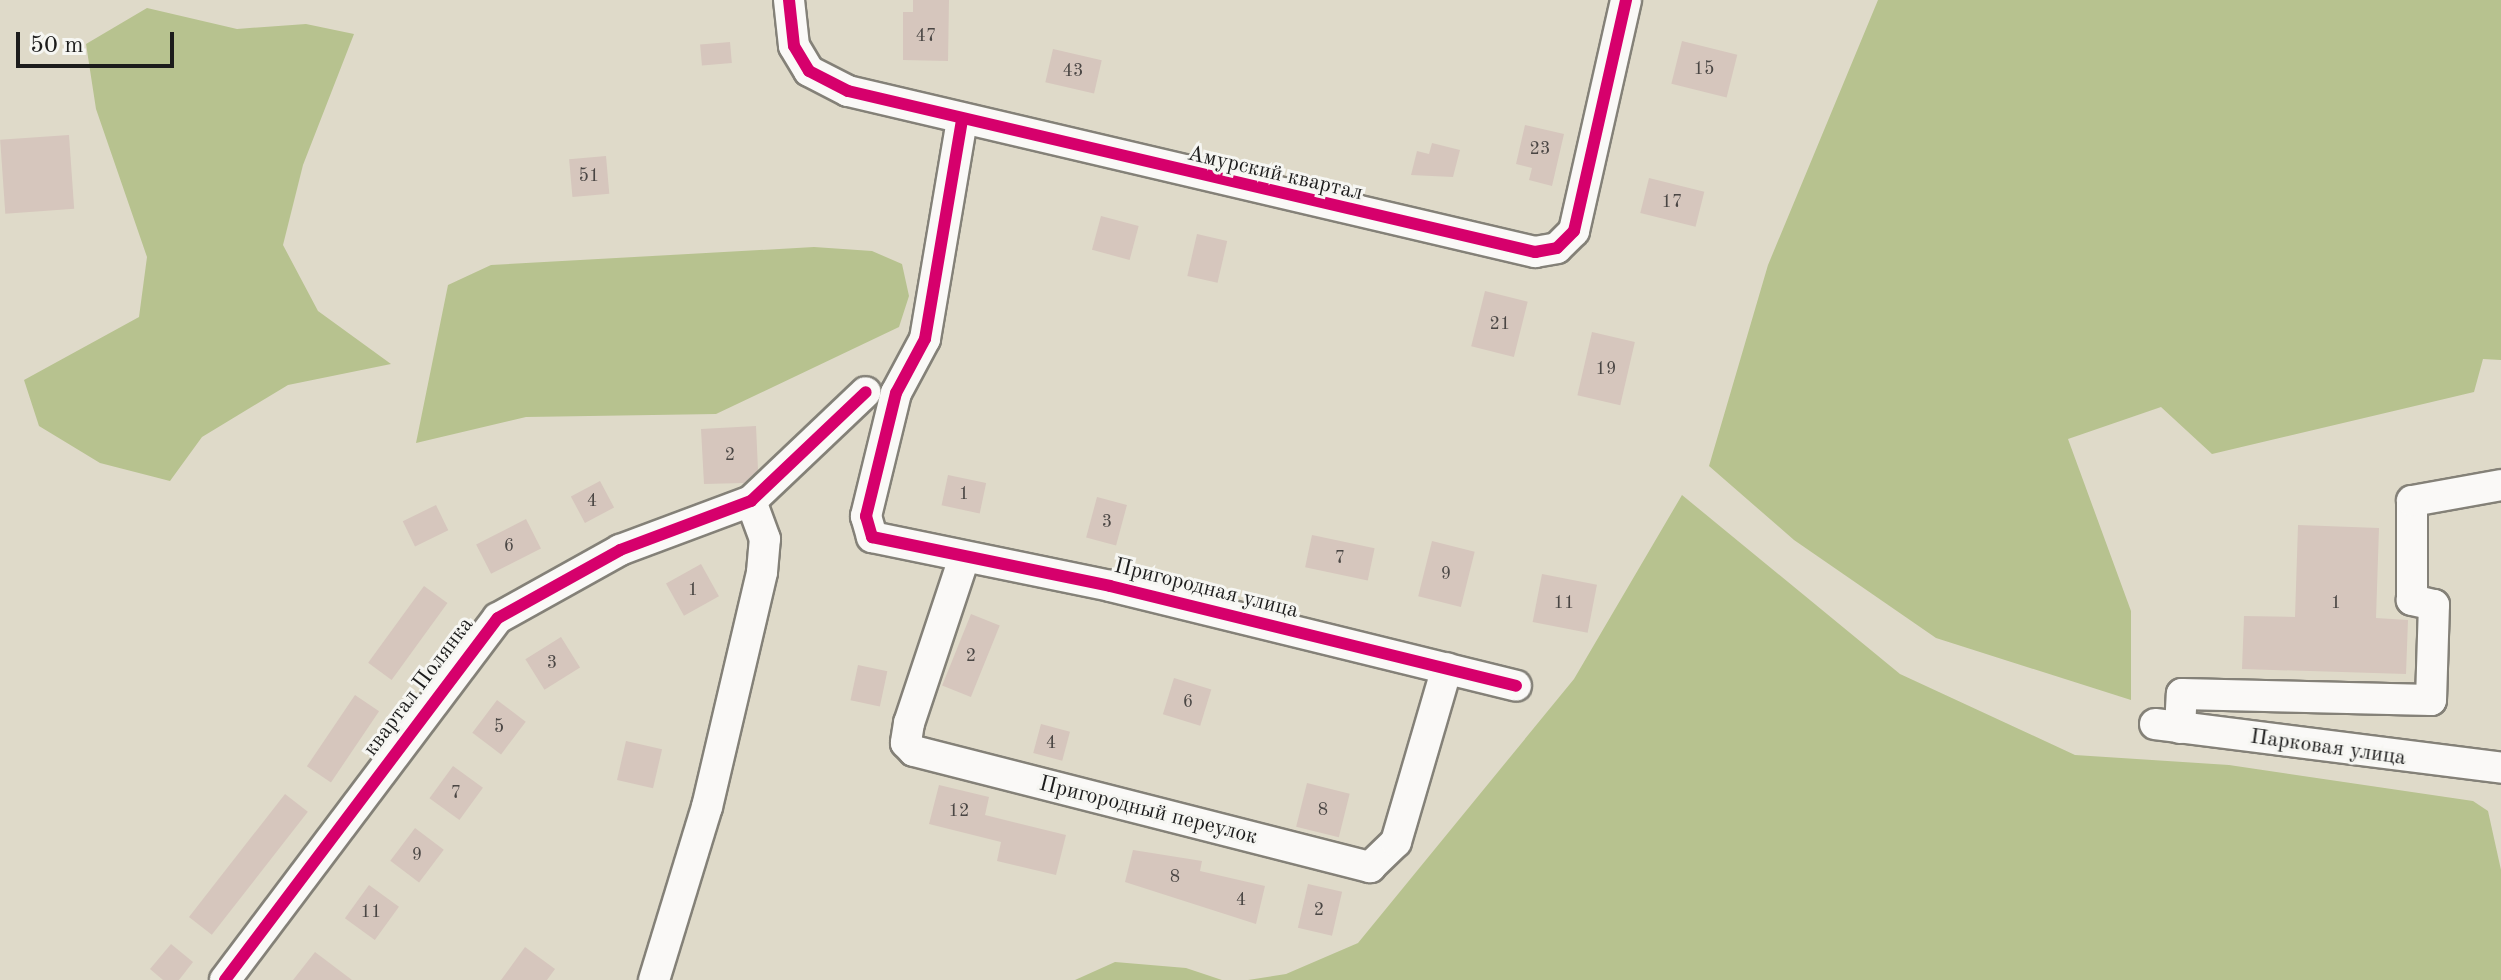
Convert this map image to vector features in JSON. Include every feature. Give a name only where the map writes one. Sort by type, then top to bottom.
[{"type":"street","name":"Амурский квартал","points":[[789,0],[794,46],[825,82],[962,120],[1500,248],[1557,248],[1574,231],[1626,0]]},
{"type":"street","name":"Пригородная улица","points":[[962,120],[925,339],[896,393],[866,516],[872,537],[885,544],[964,558],[1516,686]]},
{"type":"street","name":"квартал Полянка","points":[[225,980],[498,618],[620,550],[751,501],[866,392]]},
{"type":"street","name":"Парковая улица","points":[[2501,485],[2412,501],[2412,600],[2434,605],[2431,700],[2182,694],[2167,726],[2501,768]]},
{"type":"street","points":[[654,980],[707,807],[762,572],[765,539],[751,501]]},
{"type":"street","name":"Пригородный переулок","points":[[964,558],[909,723],[906,743],[914,751],[1370,867],[1396,842],[1447,668]]},
{"type":"green space","points":[[1878,0],[2501,0],[2501,360],[2483,359],[2474,392],[2212,454],[2161,407],[2068,439],[2131,611],[2131,700],[1936,638],[1794,540],[1709,466],[1768,265]]},
{"type":"green space","points":[[147,8],[237,29],[306,24],[354,34],[303,165],[283,245],[318,311],[391,364],[288,385],[202,437],[170,481],[100,463],[39,426],[24,380],[139,317],[147,257],[96,109],[86,44]]},
{"type":"green space","points":[[814,247],[872,251],[902,264],[909,296],[899,327],[716,414],[526,417],[416,443],[448,285],[491,265]]},
{"type":"green space","points":[[1682,495],[1900,674],[2075,755],[2229,765],[2473,801],[2488,811],[2501,870],[2501,980],[1248,980],[1286,974],[1358,943],[1574,679]]},
{"type":"green space","points":[[1115,962],[1186,968],[1222,980],[1075,980]]},
{"type":"building","points":[[913,0],[949,0],[948,61],[903,60],[903,12],[913,12]]},
{"type":"building","points":[[1682,41],[1737,55],[1727,97],[1671,84]]},
{"type":"building","points":[[730,42],[732,63],[702,66],[700,45]]},
{"type":"building","points":[[1053,49],[1102,60],[1094,93],[1045,82]]},
{"type":"building","points":[[1525,125],[1564,134],[1552,186],[1529,180],[1532,168],[1516,164]]},
{"type":"building","points":[[69,135],[74,209],[5,214],[0,140]]},
{"type":"building","points":[[1432,143],[1460,150],[1453,177],[1411,175],[1417,151],[1429,154]]},
{"type":"building","points":[[606,156],[609,194],[572,197],[569,159]]},
{"type":"building","points":[[1649,178],[1704,192],[1696,227],[1640,213]]},
{"type":"building","points":[[1101,216],[1139,226],[1130,260],[1092,250]]},
{"type":"building","points":[[1197,234],[1227,241],[1218,283],[1187,276]]},
{"type":"building","points":[[1485,291],[1528,302],[1514,357],[1471,346]]},
{"type":"building","points":[[1592,332],[1635,342],[1620,405],[1577,395]]},
{"type":"building","points":[[756,426],[758,470],[744,483],[704,484],[701,429]]},
{"type":"building","points":[[948,475],[986,483],[980,513],[942,505]]},
{"type":"building","points":[[600,481],[614,507],[585,523],[571,496]]},
{"type":"building","points":[[1097,497],[1127,505],[1116,546],[1086,538]]},
{"type":"building","points":[[436,505],[448,530],[415,546],[403,521]]},
{"type":"building","points":[[526,519],[541,548],[491,574],[476,544]]},
{"type":"building","points":[[2298,525],[2379,528],[2376,618],[2408,620],[2406,674],[2242,669],[2244,616],[2295,617]]},
{"type":"building","points":[[1312,535],[1375,548],[1368,581],[1305,567]]},
{"type":"building","points":[[1432,541],[1475,552],[1461,607],[1418,596]]},
{"type":"building","points":[[701,564],[719,596],[684,616],[666,583]]},
{"type":"building","points":[[1542,574],[1597,585],[1588,633],[1533,622]]},
{"type":"building","points":[[424,586],[447,603],[392,680],[368,663]]},
{"type":"building","points":[[971,614],[1000,626],[971,697],[942,685]]},
{"type":"building","points":[[561,637],[580,668],[544,690],[525,659]]},
{"type":"building","points":[[858,665],[887,671],[880,706],[851,700]]},
{"type":"building","points":[[1174,678],[1211,689],[1200,726],[1163,714]]},
{"type":"building","points":[[355,695],[379,711],[331,783],[307,766]]},
{"type":"building","points":[[497,700],[526,722],[501,754],[472,733]]},
{"type":"building","points":[[1041,724],[1070,732],[1062,761],[1033,753]]},
{"type":"building","points":[[626,741],[662,749],[653,788],[617,780]]},
{"type":"building","points":[[453,766],[483,788],[459,820],[429,798]]},
{"type":"building","points":[[1307,783],[1350,794],[1339,837],[1296,827]]},
{"type":"building","points":[[939,785],[989,797],[985,815],[1066,835],[1056,875],[997,861],[1001,842],[929,824]]},
{"type":"building","points":[[285,794],[308,812],[212,935],[189,917]]},
{"type":"building","points":[[415,828],[444,850],[419,882],[390,861]]},
{"type":"building","points":[[1133,850],[1202,861],[1200,871],[1265,886],[1256,924],[1125,882]]},
{"type":"building","points":[[1308,884],[1342,892],[1332,936],[1298,928]]},
{"type":"building","points":[[369,885],[399,907],[375,940],[345,918]]},
{"type":"building","points":[[171,944],[193,962],[179,980],[163,980],[150,969]]},
{"type":"building","points":[[525,947],[555,969],[547,980],[501,980]]},
{"type":"building","points":[[315,952],[352,980],[293,980]]},
{"type":"cycle path","points":[[789,0],[794,46],[809,71],[848,91],[1535,252],[1557,248],[1574,231],[1626,0]]},
{"type":"cycle path","points":[[962,120],[925,339],[896,393],[866,516],[872,537],[1110,586],[1516,686]]},
{"type":"cycle path","points":[[225,980],[498,618],[620,550],[751,501],[866,392]]}]
